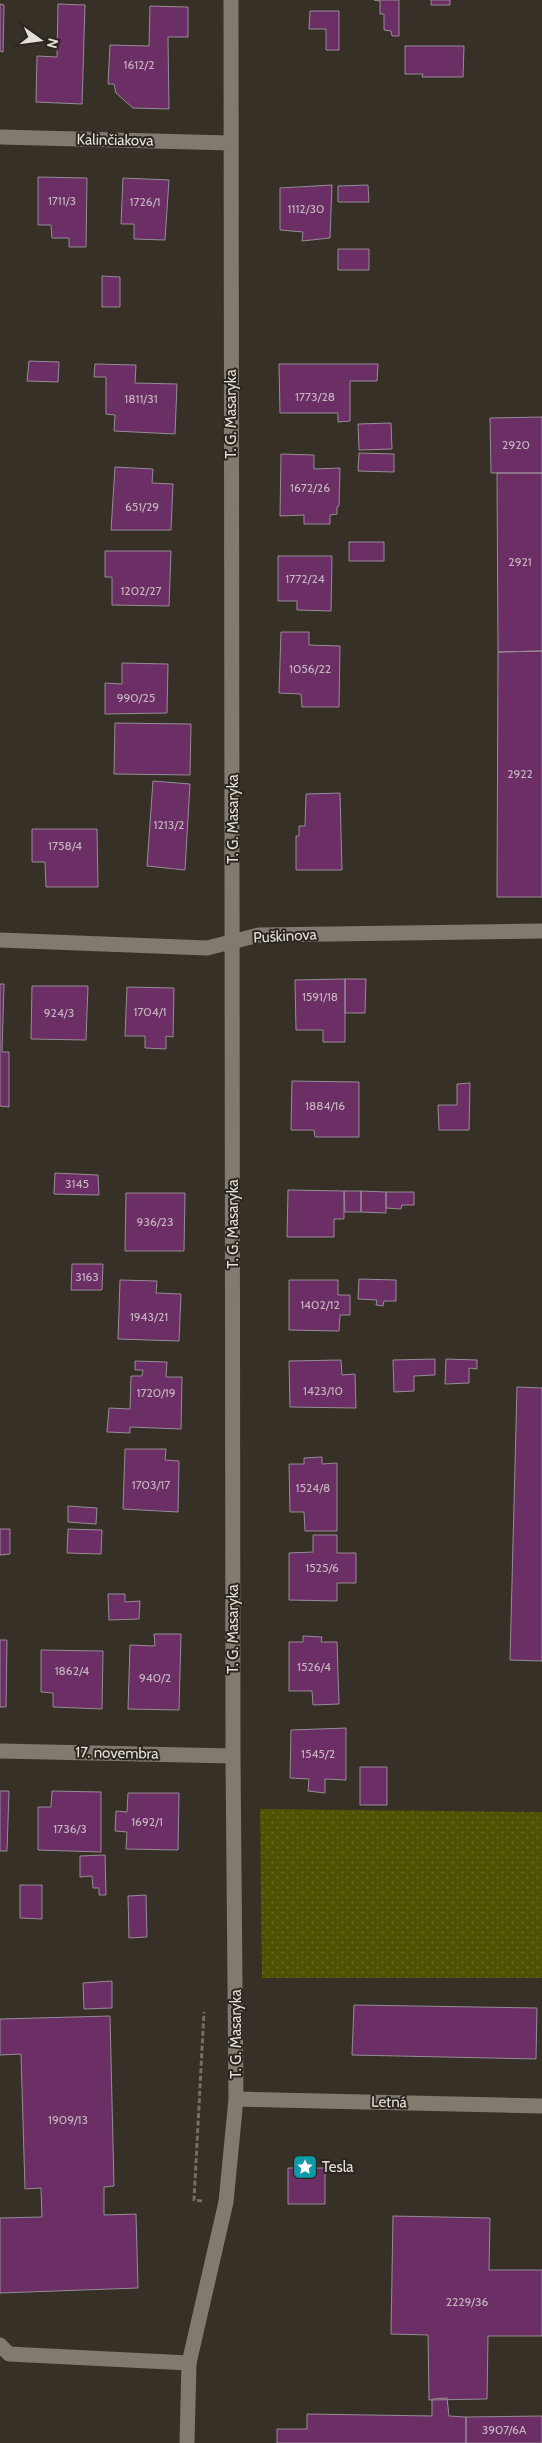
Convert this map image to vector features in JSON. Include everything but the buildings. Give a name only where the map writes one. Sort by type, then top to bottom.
[{"type":"street","name":"T. G. Masaryka","points":[[187,2443],[189,2363],[226,2202],[236,2099],[233,1756],[231,0]]},
{"type":"street","name":"Kalinčiakova","points":[[0,138],[230,143]]},
{"type":"street","name":"Puškinova","points":[[0,940],[207,948],[260,935],[542,931]]},
{"type":"street","name":"17. novembra","points":[[0,1751],[233,1756]]},
{"type":"street","name":"Letná","points":[[236,2099],[542,2106]]},
{"type":"street","points":[[0,2345],[9,2354],[189,2363]]},
{"type":"path","points":[[194,2200],[204,2012]]},
{"type":"shaded area","points":[[260,1809],[542,1812],[542,1978],[262,1978]]},
{"type":"place","name":"Tesla","points":[[305,2167]]}]
